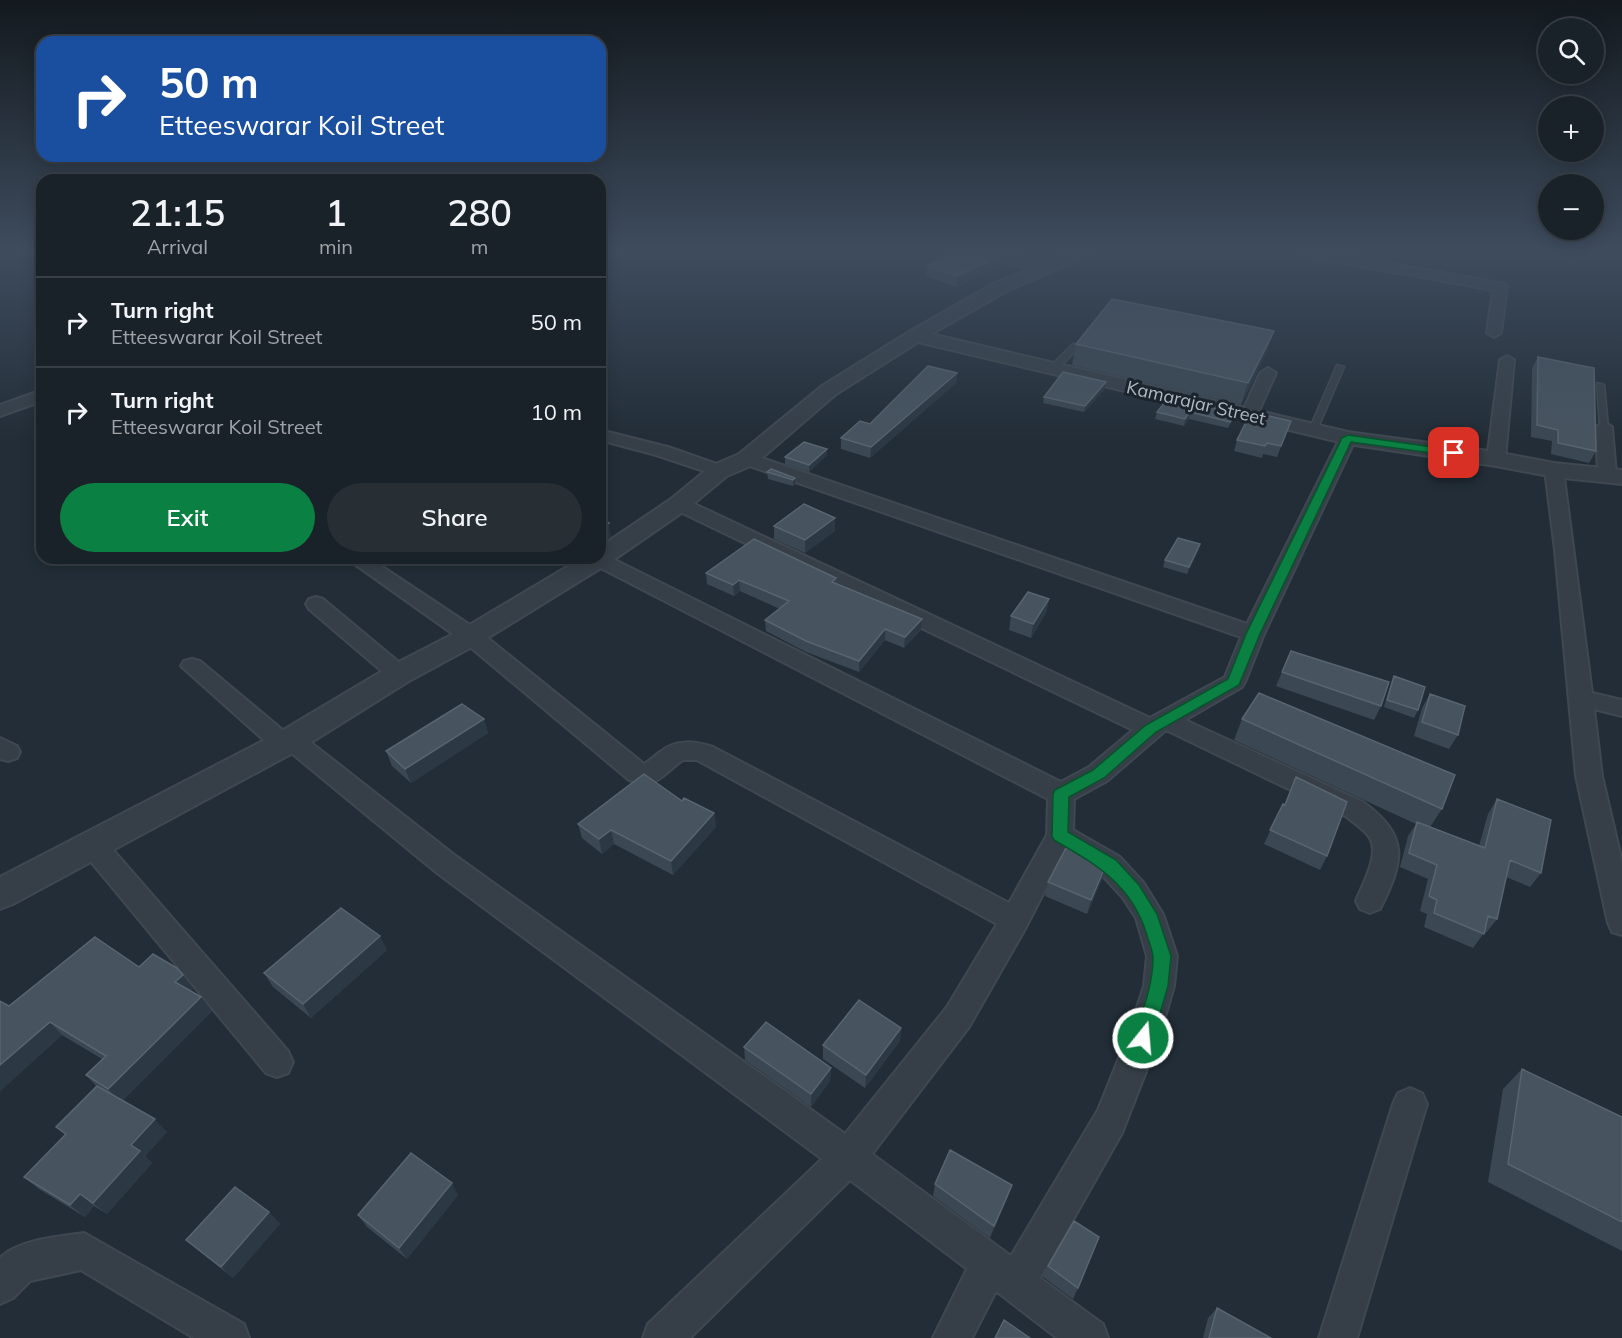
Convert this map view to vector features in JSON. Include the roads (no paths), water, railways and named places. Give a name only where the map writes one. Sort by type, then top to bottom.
[{"type":"street","points":[[606,553],[679,504],[719,471],[747,459],[829,390],[951,315]]},
{"type":"street","points":[[1494,333],[1496,315]]},
{"type":"street","name":"Kamarajar Street","points":[[915,336],[1348,438],[1496,459],[1554,470],[1614,476]]},
{"type":"street","points":[[1496,459],[1507,360]]},
{"type":"street","points":[[1249,415],[1268,373]]},
{"type":"street","points":[[0,411],[36,397]]},
{"type":"street","points":[[1604,427],[1614,476]]},
{"type":"street","points":[[606,437],[662,451],[719,471]]},
{"type":"street","points":[[1061,794],[1098,774],[1158,724],[1234,682],[1253,634],[1348,438]]},
{"type":"street","points":[[747,459],[1253,634]]},
{"type":"street","points":[[1554,470],[1565,550],[1589,776],[1622,923]]},
{"type":"street","points":[[679,504],[1158,724],[1354,809],[1374,822],[1385,839],[1386,856],[1370,901]]},
{"type":"street","points":[[606,562],[1061,794]]},
{"type":"street","points":[[365,564],[471,636],[638,773],[651,774],[679,750],[690,748],[704,753],[1015,920]]},
{"type":"street","points":[[0,894],[288,742],[399,674],[471,636],[589,564]]},
{"type":"street","points":[[315,604],[399,674]]},
{"type":"street","points":[[192,666],[447,865],[848,1157],[1089,1338]]},
{"type":"street","points":[[1580,698],[1622,708]]},
{"type":"street","points":[[662,1338],[848,1157],[958,1017],[1015,920],[1060,836],[1061,794]]},
{"type":"street","points":[[952,1338],[1003,1273],[1110,1121],[1143,1038],[1159,986],[1162,956],[1149,914],[1133,890],[1110,865],[1060,836]]},
{"type":"street","points":[[92,844],[277,1062]]},
{"type":"street","points":[[1338,1338],[1410,1104]]},
{"type":"street","points":[[0,1284],[19,1266],[52,1256],[84,1251],[230,1338]]},
{"type":"lane","points":[[1053,369],[1076,346]]},
{"type":"lane","points":[[1313,430],[1340,367]]},
{"type":"lane","points":[[1600,385],[1604,427]]}]
